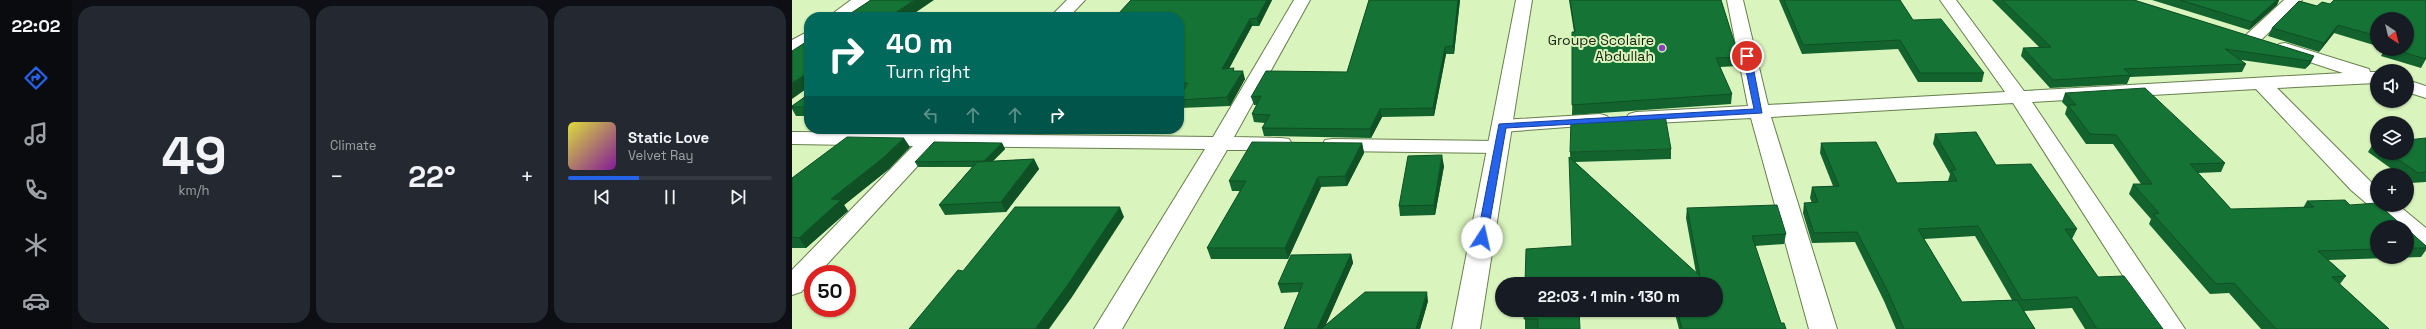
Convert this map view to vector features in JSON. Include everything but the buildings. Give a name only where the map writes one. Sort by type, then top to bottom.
[{"type":"street","points":[[844,12],[862,0]]},
{"type":"street","points":[[1064,12],[1077,0]]},
{"type":"street","points":[[1108,329],[1220,143],[1302,0]]},
{"type":"street","points":[[1466,329],[1524,0]]},
{"type":"street","points":[[1735,0],[1759,111],[1823,329]]},
{"type":"street","points":[[1948,0],[2019,97],[2171,329]]},
{"type":"street","points":[[2294,0],[2246,36],[2370,75]]},
{"type":"street","points":[[792,48],[804,40]]},
{"type":"street","points":[[1502,126],[2370,77]]},
{"type":"street","points":[[2261,83],[2359,185],[2370,194]]},
{"type":"street","points":[[2414,88],[2426,92]]},
{"type":"street","points":[[792,286],[936,134]]},
{"type":"street","points":[[792,138],[936,134],[1220,143],[1498,147]]},
{"type":"street","points":[[2391,212],[2426,241]]},
{"type":"place","name":"Groupe Scolaire Abdullah","points":[[1662,48]]},
{"type":"route","points":[[1482,238],[1502,126],[1759,111],[1747,56]]}]
